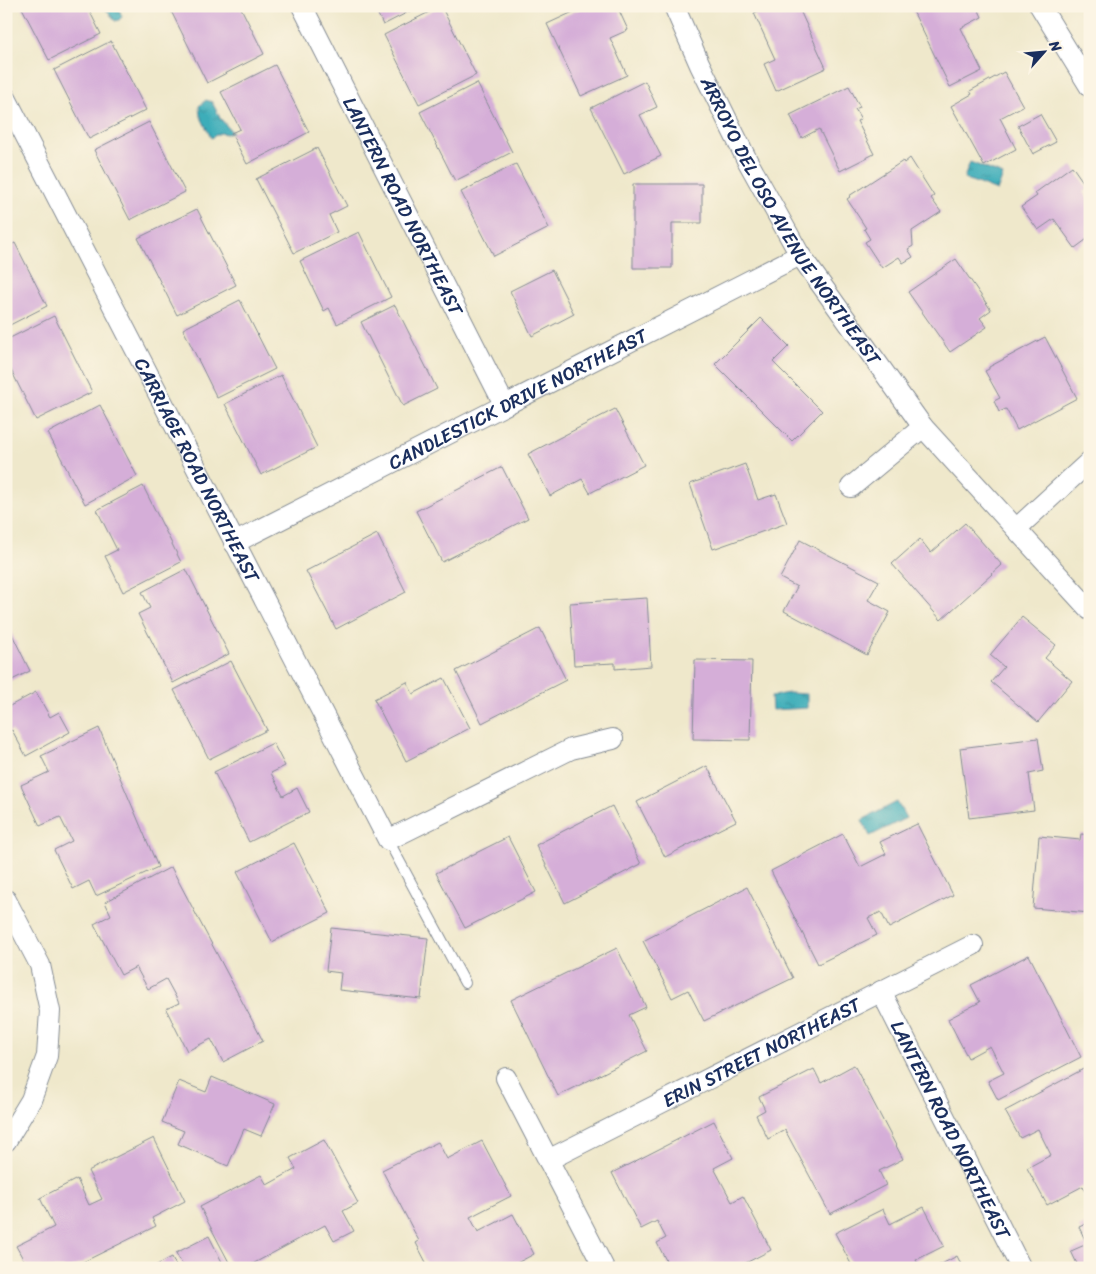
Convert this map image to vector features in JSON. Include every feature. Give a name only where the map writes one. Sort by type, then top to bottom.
[{"type":"street","name":"LANTERN ROAD NORTHEAST","points":[[302,6],[504,404]]},
{"type":"street","name":"ARROYO DEL OSO AVENUE NORTHEAST","points":[[674,6],[700,65],[747,160],[800,255],[923,427],[1090,610]]},
{"type":"street","points":[[1040,6],[1090,87]]},
{"type":"street","name":"CARRIAGE ROAD NORTHEAST","points":[[6,98],[388,840]]},
{"type":"street","name":"CANDLESTICK DRIVE NORTHEAST","points":[[234,543],[800,255]]},
{"type":"street","points":[[851,487],[923,427]]},
{"type":"street","points":[[1016,529],[1090,461]]},
{"type":"street","points":[[388,840],[571,749],[613,739]]},
{"type":"street","points":[[6,900],[40,965],[50,1011],[47,1056],[31,1100],[6,1141]]},
{"type":"street","name":"ERIN STREET NORTHEAST","points":[[548,1160],[973,945]]},
{"type":"street","name":"LANTERN ROAD NORTHEAST","points":[[880,991],[1021,1268]]},
{"type":"street","points":[[506,1078],[604,1268]]},
{"type":"lane","points":[[388,840],[465,983]]},
{"type":"water","points":[[95,6],[118,6],[122,17],[115,21],[106,9]]},
{"type":"water","points":[[206,100],[212,102],[220,118],[232,132],[227,134],[220,133],[211,138],[200,115],[199,106]]},
{"type":"water","points":[[970,162],[1003,175],[997,191],[964,178]]},
{"type":"water","points":[[789,693],[807,694],[807,708],[772,710],[771,696]]},
{"type":"water","points":[[897,802],[906,818],[870,836],[862,820]]},
{"type":"building","points":[[21,6],[87,6],[101,34],[49,60]]},
{"type":"building","points":[[175,6],[240,6],[264,54],[207,83],[170,9]]},
{"type":"building","points":[[374,6],[420,6],[383,25]]},
{"type":"building","points":[[441,6],[476,75],[419,104],[384,35]]},
{"type":"building","points":[[586,6],[617,6],[628,30],[610,38],[627,75],[581,96],[547,24]]},
{"type":"building","points":[[769,6],[798,6],[826,68],[776,91],[764,64],[775,59],[754,13]]},
{"type":"building","points":[[918,6],[977,6],[982,17],[961,28],[982,71],[950,87],[912,9]]},
{"type":"building","points":[[111,41],[146,110],[89,139],[54,70]]},
{"type":"building","points":[[275,65],[309,132],[247,164],[231,133],[240,129],[221,92]]},
{"type":"building","points":[[1004,72],[1023,106],[1000,118],[1016,149],[984,166],[951,106],[972,94],[970,91]]},
{"type":"building","points":[[645,81],[657,107],[640,115],[661,156],[624,174],[591,108]]},
{"type":"building","points":[[477,83],[512,152],[455,181],[420,112]]},
{"type":"building","points":[[849,86],[860,107],[855,109],[861,119],[857,121],[874,154],[840,171],[819,129],[802,138],[790,115]]},
{"type":"building","points":[[1040,114],[1056,142],[1033,154],[1018,126]]},
{"type":"building","points":[[149,122],[185,192],[130,220],[94,150]]},
{"type":"building","points":[[317,148],[347,206],[329,215],[337,232],[294,253],[256,179]]},
{"type":"building","points":[[910,158],[934,196],[931,198],[941,212],[912,231],[913,246],[908,249],[913,257],[903,263],[899,257],[882,268],[865,242],[870,239],[864,229],[866,228],[847,199]]},
{"type":"building","points":[[516,164],[549,228],[494,256],[461,192]]},
{"type":"building","points":[[1072,166],[1088,189],[1083,192],[1090,202],[1090,237],[1075,248],[1054,219],[1038,230],[1021,207],[1037,196],[1035,193]]},
{"type":"building","points":[[633,184],[702,184],[702,223],[672,223],[672,268],[633,268]]},
{"type":"building","points":[[197,209],[236,285],[177,315],[138,238]]},
{"type":"building","points":[[359,232],[391,297],[337,324],[329,308],[324,311],[300,261]]},
{"type":"building","points":[[15,243],[47,306],[6,327],[6,247]]},
{"type":"building","points":[[956,259],[991,310],[980,318],[987,327],[950,352],[908,292]]},
{"type":"building","points":[[552,270],[574,314],[532,336],[510,291]]},
{"type":"building","points":[[240,300],[275,369],[217,398],[183,329]]},
{"type":"building","points":[[395,305],[437,389],[403,406],[361,322]]},
{"type":"building","points":[[54,316],[92,392],[36,420],[6,360],[6,340]]},
{"type":"building","points":[[761,318],[789,346],[773,362],[822,411],[792,441],[715,364]]},
{"type":"building","points":[[1045,337],[1077,398],[1017,430],[1006,409],[999,412],[994,401],[1000,398],[985,371],[989,367]]},
{"type":"building","points":[[281,375],[317,447],[261,475],[225,404]]},
{"type":"building","points":[[100,405],[137,476],[85,504],[48,433]]},
{"type":"building","points":[[615,409],[644,465],[590,493],[582,479],[550,496],[528,454]]},
{"type":"building","points":[[745,464],[758,500],[776,494],[787,523],[713,549],[690,484]]},
{"type":"building","points":[[502,467],[528,518],[442,562],[416,511]]},
{"type":"building","points":[[143,486],[181,562],[123,592],[105,556],[117,550],[97,510]]},
{"type":"building","points":[[965,523],[1002,565],[941,620],[892,564],[920,539],[931,553]]},
{"type":"building","points":[[377,534],[406,592],[336,629],[306,571]]},
{"type":"building","points":[[800,540],[879,581],[868,600],[890,612],[867,655],[784,611],[797,587],[780,578]]},
{"type":"building","points":[[186,569],[229,654],[173,683],[138,614],[150,608],[142,592]]},
{"type":"building","points":[[647,598],[651,666],[615,669],[615,663],[574,665],[570,603]]},
{"type":"building","points":[[1022,617],[1056,645],[1045,658],[1072,681],[1038,722],[991,682],[1004,667],[990,655]]},
{"type":"building","points":[[6,622],[30,671],[6,683]]},
{"type":"building","points":[[540,628],[566,680],[482,723],[456,671]]},
{"type":"building","points":[[695,660],[752,661],[750,740],[693,739]]},
{"type":"building","points":[[231,661],[267,730],[209,759],[174,690]]},
{"type":"building","points":[[444,678],[470,728],[406,761],[374,699],[407,682],[413,694]]},
{"type":"building","points":[[36,692],[50,717],[59,712],[70,732],[26,756],[12,730],[6,733],[6,708]]},
{"type":"building","points":[[99,728],[158,867],[96,896],[89,881],[73,889],[54,850],[72,841],[60,817],[40,826],[21,785],[49,772],[41,756]]},
{"type":"building","points":[[1038,738],[1043,771],[1029,774],[1034,810],[969,818],[960,748]]},
{"type":"building","points":[[273,743],[285,766],[271,773],[283,796],[297,788],[309,812],[249,842],[214,772]]},
{"type":"building","points":[[707,766],[736,821],[665,857],[637,802]]},
{"type":"building","points":[[612,806],[641,864],[565,903],[536,845]]},
{"type":"building","points":[[917,824],[953,895],[889,928],[881,912],[868,918],[877,935],[818,964],[771,871],[843,834],[860,867],[886,854],[880,842]]},
{"type":"building","points":[[1081,834],[1090,835],[1090,913],[1033,908],[1039,836],[1080,840]]},
{"type":"building","points":[[508,837],[536,892],[465,928],[436,873]]},
{"type":"building","points":[[294,843],[330,913],[272,942],[237,872]]},
{"type":"building","points":[[171,867],[263,1041],[223,1062],[211,1039],[187,1051],[166,1009],[179,1003],[166,979],[148,989],[136,967],[121,975],[94,924],[111,915],[105,902]]},
{"type":"building","points":[[747,887],[793,978],[704,1021],[688,990],[672,998],[643,941]]},
{"type":"building","points":[[331,928],[428,938],[421,999],[339,990],[341,973],[326,971]]},
{"type":"building","points":[[617,948],[646,1007],[629,1015],[647,1051],[558,1096],[511,1000]]},
{"type":"building","points":[[1029,955],[1081,1057],[998,1100],[988,1081],[1004,1073],[990,1046],[968,1058],[948,1019],[980,1002],[971,985]]},
{"type":"building","points":[[854,1065],[903,1159],[879,1171],[886,1185],[830,1214],[785,1130],[768,1139],[756,1115],[765,1110],[759,1097],[814,1069],[821,1083]]},
{"type":"building","points":[[1089,1066],[1090,1199],[1083,1186],[1047,1205],[1027,1168],[1051,1155],[1038,1129],[1020,1138],[1005,1111]]},
{"type":"building","points":[[212,1077],[275,1104],[261,1136],[244,1129],[228,1166],[178,1144],[184,1131],[162,1122],[179,1081],[206,1092]]},
{"type":"building","points":[[714,1121],[733,1158],[714,1168],[732,1202],[743,1196],[771,1250],[736,1268],[670,1268],[657,1243],[666,1238],[657,1221],[641,1229],[612,1173]]},
{"type":"building","points":[[154,1138],[185,1201],[152,1218],[156,1226],[71,1268],[28,1268],[16,1246],[54,1227],[40,1198],[77,1179],[89,1205],[102,1199],[88,1171]]},
{"type":"building","points":[[324,1140],[358,1203],[343,1211],[354,1231],[334,1241],[325,1225],[245,1268],[232,1268],[200,1207],[261,1175],[267,1185],[296,1169],[290,1158]]},
{"type":"building","points":[[482,1141],[511,1196],[470,1217],[478,1232],[513,1214],[534,1254],[517,1263],[519,1268],[429,1268],[416,1243],[419,1241],[382,1170],[438,1142],[447,1159]]},
{"type":"building","points":[[924,1207],[944,1246],[916,1260],[920,1268],[853,1268],[835,1233],[883,1209],[890,1224]]},
{"type":"building","points":[[1090,1222],[1090,1268],[1079,1268],[1071,1251],[1087,1244],[1079,1227]]},
{"type":"building","points":[[209,1236],[225,1268],[184,1268],[176,1253]]},
{"type":"building","points":[[957,1256],[963,1268],[934,1268]]},
{"type":"building","points":[[172,1257],[177,1268],[151,1268]]}]
